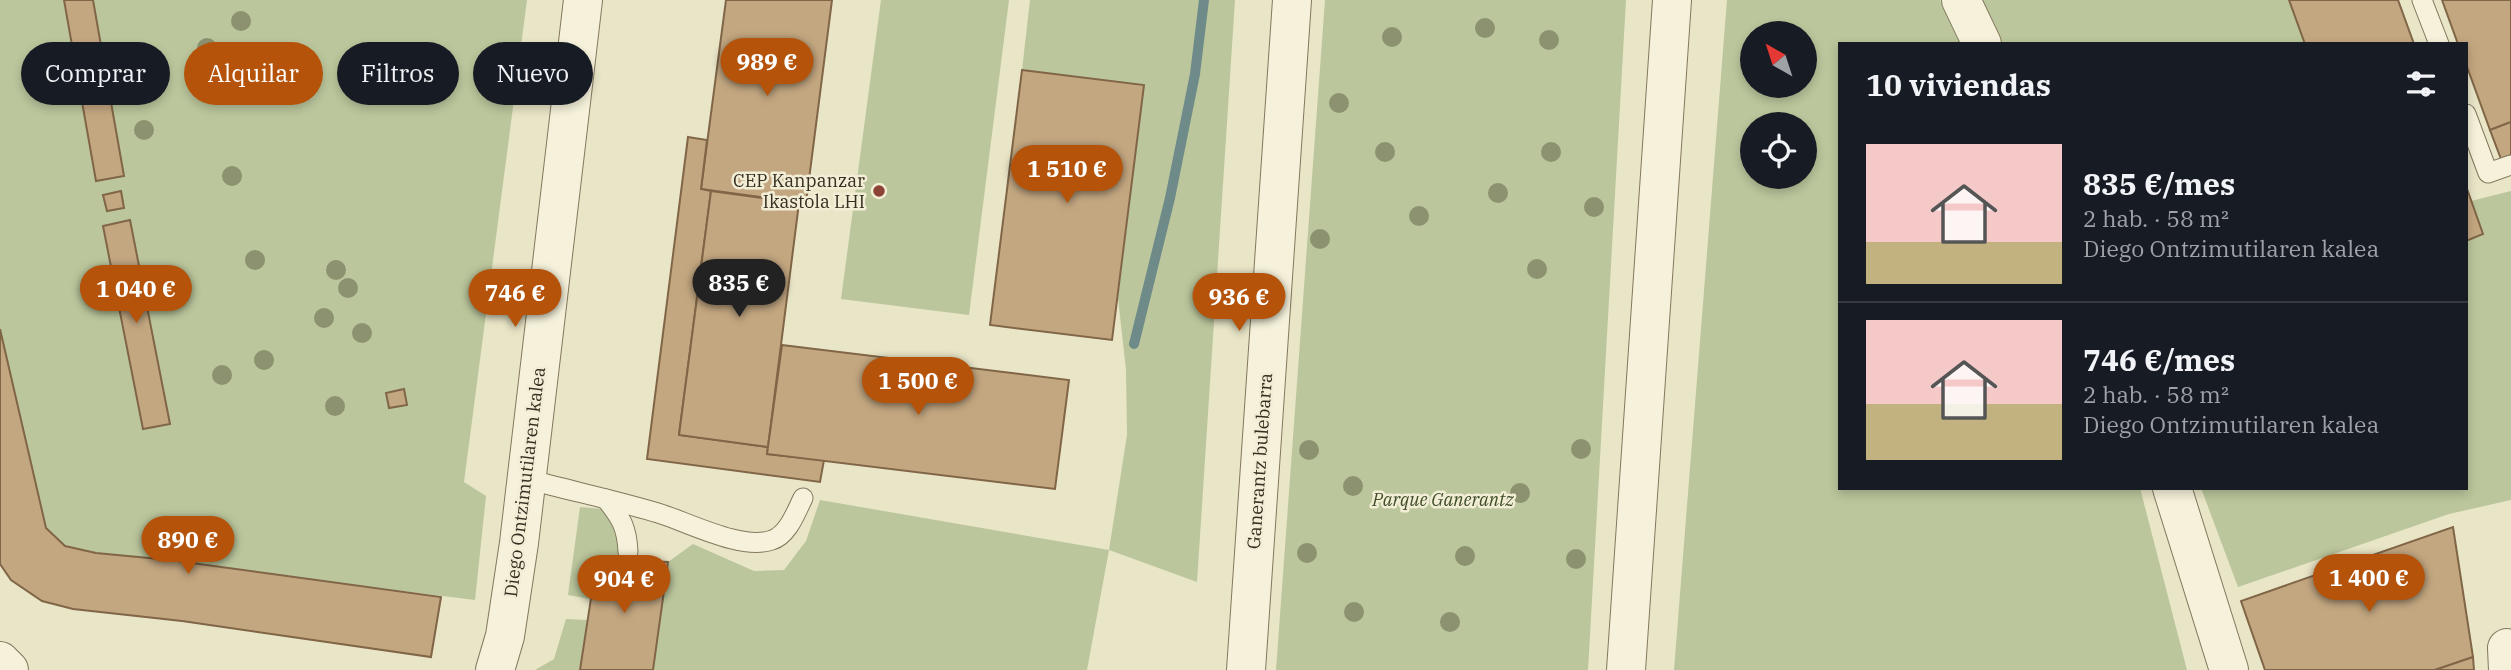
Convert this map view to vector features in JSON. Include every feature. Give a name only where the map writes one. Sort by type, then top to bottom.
[{"type":"street","name":"Diego Ontzimutilaren kalea","points":[[495,670],[505,636],[527,479],[583,0]]},
{"type":"street","name":"Ganerantz bulebarra","points":[[1246,670],[1293,0]]},
{"type":"street","points":[[1626,670],[1672,0]]},
{"type":"street","points":[[1961,0],[1981,42]]},
{"type":"street","points":[[2173,490],[2229,670]]},
{"type":"street","points":[[0,662],[9,670]]},
{"type":"lane","points":[[2422,0],[2438,42]]},
{"type":"lane","points":[[2468,119],[2488,173],[2511,165]]},
{"type":"lane","points":[[527,479],[660,514],[705,531],[764,543],[776,539],[785,530],[803,498]]},
{"type":"lane","points":[[606,499],[620,517],[627,534],[628,552]]},
{"type":"green space","points":[[0,0],[527,0],[522,42],[473,42],[473,105],[513,105],[464,482],[486,496],[475,600],[96,553],[65,546],[46,528],[0,329]]},
{"type":"green space","points":[[881,0],[1009,0],[969,315],[841,299]]},
{"type":"green space","points":[[1030,0],[1235,0],[1197,582],[1109,550],[1127,435],[1126,370],[1118,298],[1144,85],[1022,70]]},
{"type":"green space","name":"Parque Ganerantz","points":[[1325,0],[1626,0],[1588,670],[1276,670]]},
{"type":"green space","points":[[1727,0],[1940,0],[1960,42],[1838,42],[1838,490],[2141,490],[2187,670],[1674,670]]},
{"type":"green space","points":[[1978,0],[2289,0],[2304,42],[1994,42]]},
{"type":"green space","points":[[2511,191],[2511,500],[2449,514],[2238,587],[2202,490],[2468,490],[2468,240],[2483,234],[2471,201]]},
{"type":"green space","points":[[820,500],[1109,550],[1087,670],[653,670],[668,562],[693,544],[754,571],[784,570],[806,541]]},
{"type":"green space","points":[[580,507],[603,509],[615,526],[624,560],[597,559],[590,599],[568,595]]},
{"type":"green space","points":[[566,619],[587,620],[580,670],[535,670],[554,659]]},
{"type":"building","points":[[64,0],[93,0],[100,42],[71,42]]},
{"type":"building","points":[[726,0],[832,0],[806,203],[701,189]]},
{"type":"building","points":[[2289,0],[2398,0],[2413,42],[2304,42]]},
{"type":"building","points":[[2442,0],[2511,0],[2511,122],[2490,130],[2468,70],[2468,42],[2457,42]]},
{"type":"building","points":[[1022,70],[1144,85],[1112,340],[990,325]]},
{"type":"building","points":[[83,105],[111,105],[124,176],[96,181]]},
{"type":"building","points":[[2511,122],[2511,155],[2501,159],[2490,130]]},
{"type":"building","points":[[688,137],[707,140],[701,189],[711,191],[679,435],[768,447],[767,454],[824,460],[820,482],[647,459]]},
{"type":"building","points":[[121,191],[124,208],[107,211],[103,195]]},
{"type":"building","points":[[711,191],[799,203],[768,447],[679,435]]},
{"type":"building","points":[[2468,192],[2483,234],[2468,240]]},
{"type":"building","points":[[130,220],[170,424],[143,429],[103,226]]},
{"type":"building","points":[[0,329],[46,528],[65,546],[96,553],[170,560],[441,597],[431,657],[182,621],[73,609],[42,601],[11,580],[0,564]]},
{"type":"building","points":[[782,345],[1069,380],[1055,489],[767,454]]},
{"type":"building","points":[[404,389],[407,405],[389,408],[386,393]]},
{"type":"building","points":[[2453,527],[2473,657],[2435,670],[2265,670],[2241,601]]},
{"type":"building","points":[[597,559],[668,562],[653,670],[580,670]]},
{"type":"building","points":[[2473,657],[2474,670],[2435,670]]},
{"type":"waterway","points":[[1134,344],[1170,198],[1195,74],[1204,0]]},
{"type":"place","name":"CEP Kanpanzar Ikastola LHI","points":[[879,191]]}]
